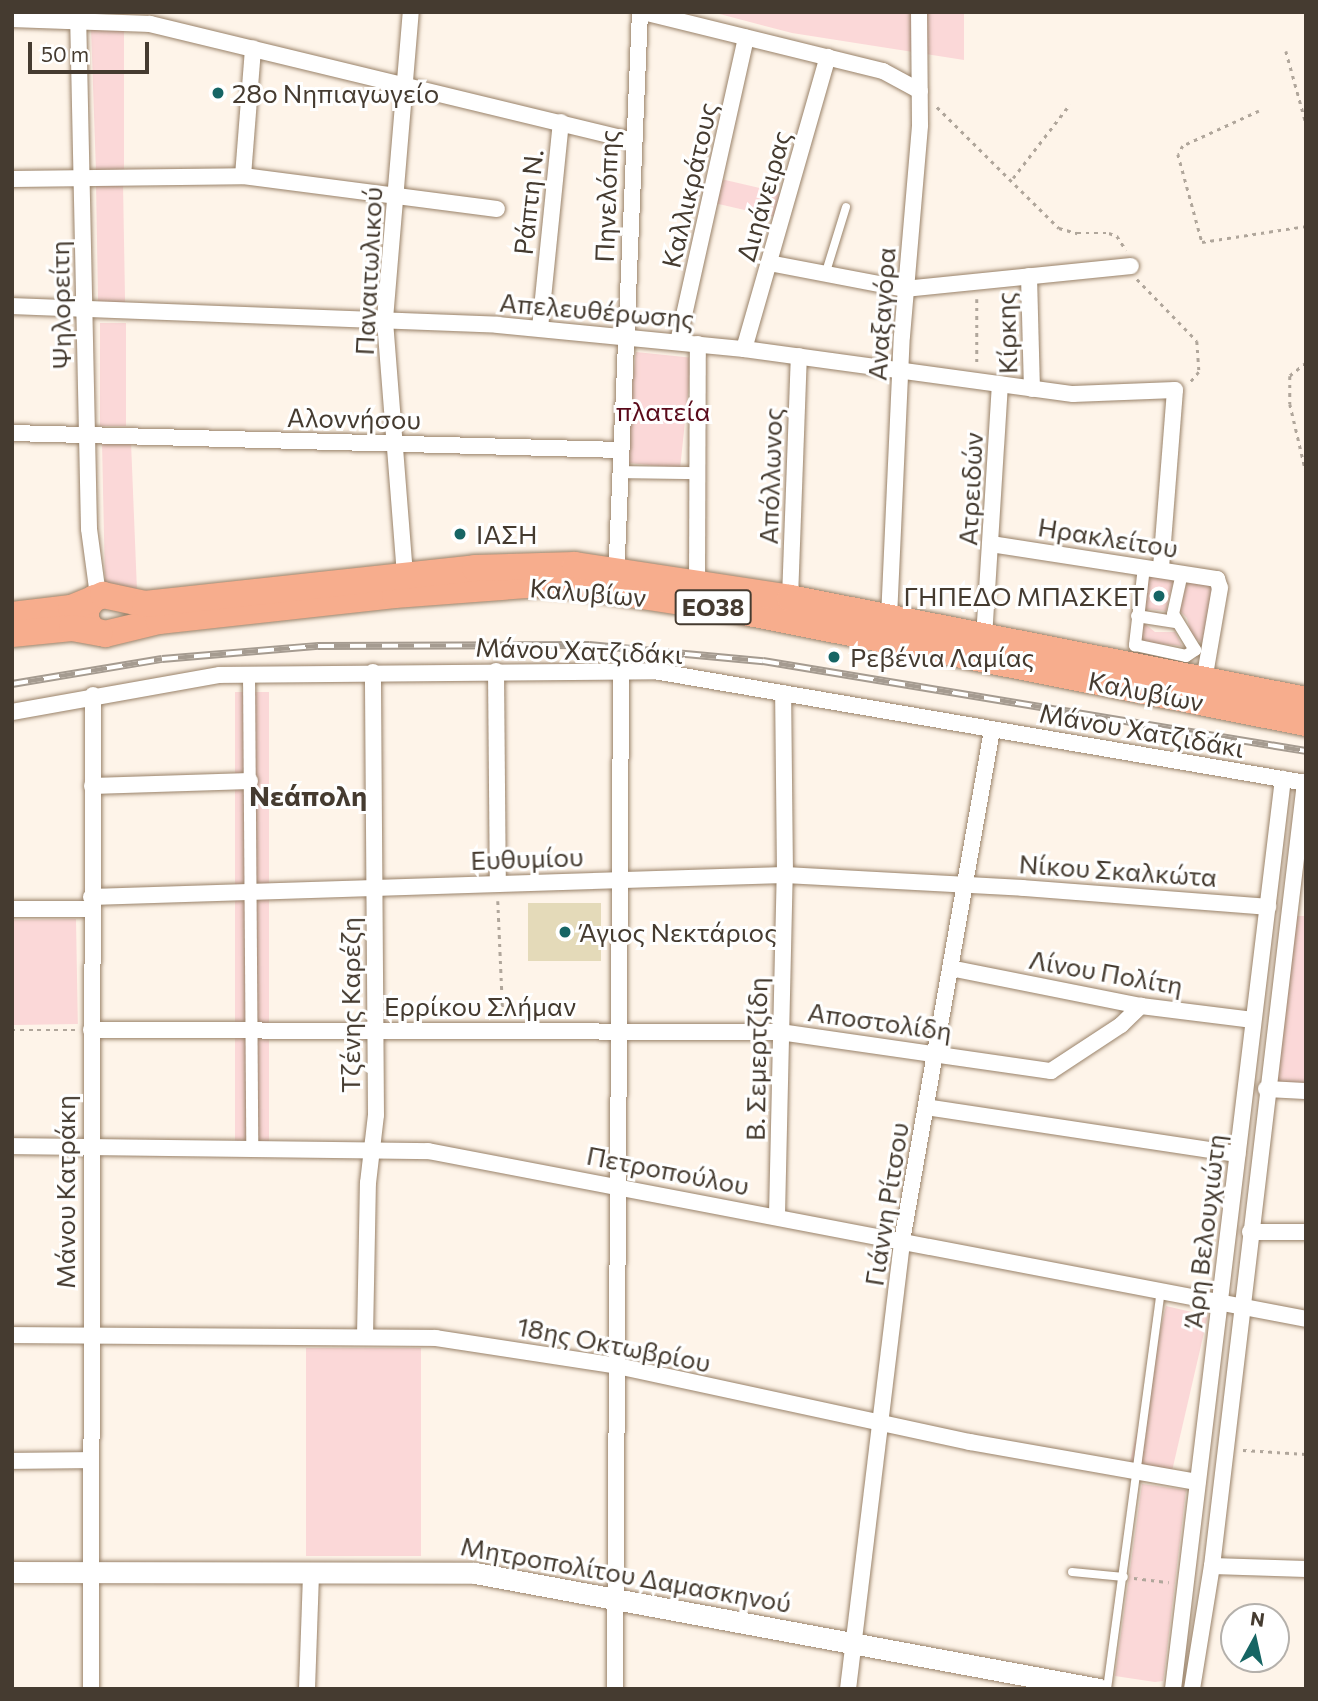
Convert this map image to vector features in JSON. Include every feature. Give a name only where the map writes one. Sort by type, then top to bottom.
[{"type":"main road","name":"Καλυβίων","points":[[12,615],[71,608],[103,598],[145,604],[517,565],[616,581],[734,610],[1306,723]]},
{"type":"main road","name":"Καλυβίων","points":[[12,634],[72,628],[107,633],[159,621],[455,590],[616,581],[697,582],[1306,700]]},
{"type":"main road","points":[[103,598],[86,618],[107,633]]},
{"type":"street","name":"Παναιτωλικού","points":[[405,575],[385,319],[411,12]]},
{"type":"street","points":[[641,12],[883,71],[920,91]]},
{"type":"street","name":"Πηνελόπης","points":[[616,581],[632,141],[641,12]]},
{"type":"street","name":"Αναξαγόρα","points":[[889,618],[905,289],[920,91],[919,12]]},
{"type":"street","points":[[12,19],[78,15],[150,24],[632,141]]},
{"type":"street","name":"Ψηλορείτη","points":[[78,15],[84,178],[86,434],[91,566],[103,598]]},
{"type":"street","name":"Καλλικράτους","points":[[678,342],[746,38]]},
{"type":"street","points":[[243,176],[253,48]]},
{"type":"street","name":"Διηάνειρας","points":[[744,349],[828,57]]},
{"type":"street","name":"Ράπτη Ν.","points":[[540,328],[561,122]]},
{"type":"street","points":[[12,179],[243,176],[497,209]]},
{"type":"street","points":[[769,263],[825,276],[905,289],[1131,266]]},
{"type":"street","name":"Κίρκης","points":[[1029,276],[1032,389]]},
{"type":"street","name":"Απελευθέρωσης","points":[[12,306],[85,312],[385,319],[540,328],[744,349],[1032,389],[1105,395],[1175,390]]},
{"type":"street","points":[[697,582],[698,344]]},
{"type":"street","name":"Απόλλωνος","points":[[790,598],[799,356]]},
{"type":"street","name":"Ατρειδών","points":[[984,638],[1000,385]]},
{"type":"street","points":[[1161,569],[1175,390]]},
{"type":"street","name":"Αλοννήσου","points":[[12,433],[621,450]]},
{"type":"street","points":[[620,472],[696,473]]},
{"type":"street","name":"Ηρακλείτου","points":[[991,544],[1217,579],[1220,588],[1204,681]]},
{"type":"street","points":[[1144,567],[1135,645],[1193,654],[1193,647],[1176,622],[1175,597],[1182,573]]},
{"type":"street","points":[[1138,616],[1176,622]]},
{"type":"street","points":[[496,671],[498,884]]},
{"type":"street","points":[[614,1689],[621,671]]},
{"type":"street","name":"Τζένης Καρέζη","points":[[365,1336],[375,1030],[373,672]]},
{"type":"street","points":[[249,673],[252,1149]]},
{"type":"street","name":"Μάνου Χατζιδάκι","points":[[12,712],[93,695],[249,673],[663,673],[1305,783]]},
{"type":"street","name":"Β. Σεμερτζίδη","points":[[777,1215],[785,875],[783,693]]},
{"type":"street","name":"Μάνου Κατράκη","points":[[91,1689],[89,1335],[93,695]]},
{"type":"street","name":"Γιάννη Ρίτσου","points":[[848,1689],[902,1241],[992,730]]},
{"type":"street","name":"Άρη Βελουχιώτη","points":[[1173,1689],[1283,779]]},
{"type":"street","points":[[92,786],[250,781]]},
{"type":"street","name":"Άρη Βελουχιώτη","points":[[1192,1689],[1212,1566],[1266,1089],[1305,783]]},
{"type":"street","points":[[1295,865],[1306,887]]},
{"type":"street","name":"Ευθυμίου","points":[[12,909],[251,892],[619,879],[785,875],[965,885]]},
{"type":"street","name":"Νίκου Σκαλκώτα","points":[[965,885],[1268,907]]},
{"type":"street","name":"Λίνου Πολίτη","points":[[950,968],[1141,1006],[1253,1020]]},
{"type":"street","name":"Αποστολίδη","points":[[617,1030],[780,1032],[1051,1070],[1121,1025],[1141,1006]]},
{"type":"street","name":"Ερρίκου Σλήμαν","points":[[90,1030],[617,1030]]},
{"type":"street","points":[[1266,1089],[1306,1091]]},
{"type":"street","points":[[926,1107],[1237,1154]]},
{"type":"street","name":"Πετροπούλου","points":[[12,1146],[437,1152],[777,1215],[1306,1320]]},
{"type":"street","points":[[1250,1232],[1306,1232]]},
{"type":"street","name":"18ης Οκτωβρίου","points":[[12,1335],[436,1338],[618,1366],[881,1424],[1198,1482]]},
{"type":"street","points":[[12,1461],[90,1460]]},
{"type":"street","points":[[1212,1566],[1306,1569]]},
{"type":"street","name":"Μητροπολίτου Δαμασκηνού","points":[[12,1572],[459,1572],[614,1598],[1099,1689]]},
{"type":"street","points":[[307,1689],[311,1572]]},
{"type":"lane","points":[[825,276],[846,207]]},
{"type":"lane","points":[[1107,1689],[1161,1290]]},
{"type":"lane","points":[[1072,1572],[1124,1577]]},
{"type":"path","points":[[1286,51],[1306,123]]},
{"type":"path","points":[[920,91],[1013,178],[1059,228],[1069,233],[1117,236],[1138,281],[1198,345],[1198,378],[1175,390]]},
{"type":"path","points":[[1013,178],[1070,104]]},
{"type":"path","points":[[1259,111],[1183,146],[1178,154],[1202,242],[1306,226]]},
{"type":"path","points":[[976,282],[977,382]]},
{"type":"path","points":[[1306,363],[1290,376],[1290,390],[1306,472]]},
{"type":"path","points":[[498,884],[503,1030]]},
{"type":"path","points":[[12,1030],[90,1030]]},
{"type":"path","points":[[1226,1449],[1306,1454]]},
{"type":"path","points":[[1124,1577],[1186,1584]]},
{"type":"green space","points":[[712,12],[964,12],[964,60],[792,33]]},
{"type":"green space","points":[[91,28],[124,29],[124,170],[96,172]]},
{"type":"green space","points":[[721,179],[784,194],[779,218],[715,203]]},
{"type":"green space","points":[[96,183],[123,183],[125,303],[98,303]]},
{"type":"green space","points":[[100,323],[126,323],[126,426],[100,426]]},
{"type":"green space","name":"πλατεία","points":[[636,352],[692,358],[680,468],[624,462]]},
{"type":"green space","points":[[102,442],[131,442],[137,591],[105,582]]},
{"type":"green space","name":"ΓΗΠΕΔΟ ΜΠΑΣΚΕΤ","points":[[1147,575],[1174,579],[1166,611],[1148,609],[1144,616]]},
{"type":"green space","points":[[1187,581],[1215,587],[1205,643],[1192,638],[1187,618],[1180,611]]},
{"type":"green space","points":[[1144,623],[1155,632],[1175,632],[1182,646],[1145,642],[1139,637]]},
{"type":"green space","points":[[235,692],[269,692],[269,1146],[235,1146]]},
{"type":"green space","points":[[1297,916],[1306,916],[1306,1085],[1275,1084]]},
{"type":"green space","points":[[76,919],[78,1024],[14,1025],[12,920]]},
{"type":"green space","points":[[1166,1306],[1208,1316],[1172,1473],[1130,1463]]},
{"type":"green space","points":[[306,1348],[421,1348],[421,1556],[306,1556]]},
{"type":"green space","points":[[1142,1484],[1186,1490],[1164,1675],[1163,1681],[1155,1682],[1115,1676]]},
{"type":"building","name":"Άγιος Νεκτάριος","points":[[528,903],[601,903],[601,961],[528,961]]},
{"type":"railway","points":[[12,684],[162,659],[318,646],[589,645],[763,661],[1306,751]]},
{"type":"place","name":"28ο Νηπιαγωγείο","points":[[218,93]]},
{"type":"place","name":"ΙΑΣΗ","points":[[460,534]]},
{"type":"place","name":"ΓΗΠΕΔΟ ΜΠΑΣΚΕΤ","points":[[1159,596]]},
{"type":"place","name":"Ρεβένια Λαμίας","points":[[834,657]]},
{"type":"place","name":"Άγιος Νεκτάριος","points":[[565,932]]},
{"type":"district","name":"Νεάπολη","points":[[308,795]]}]
